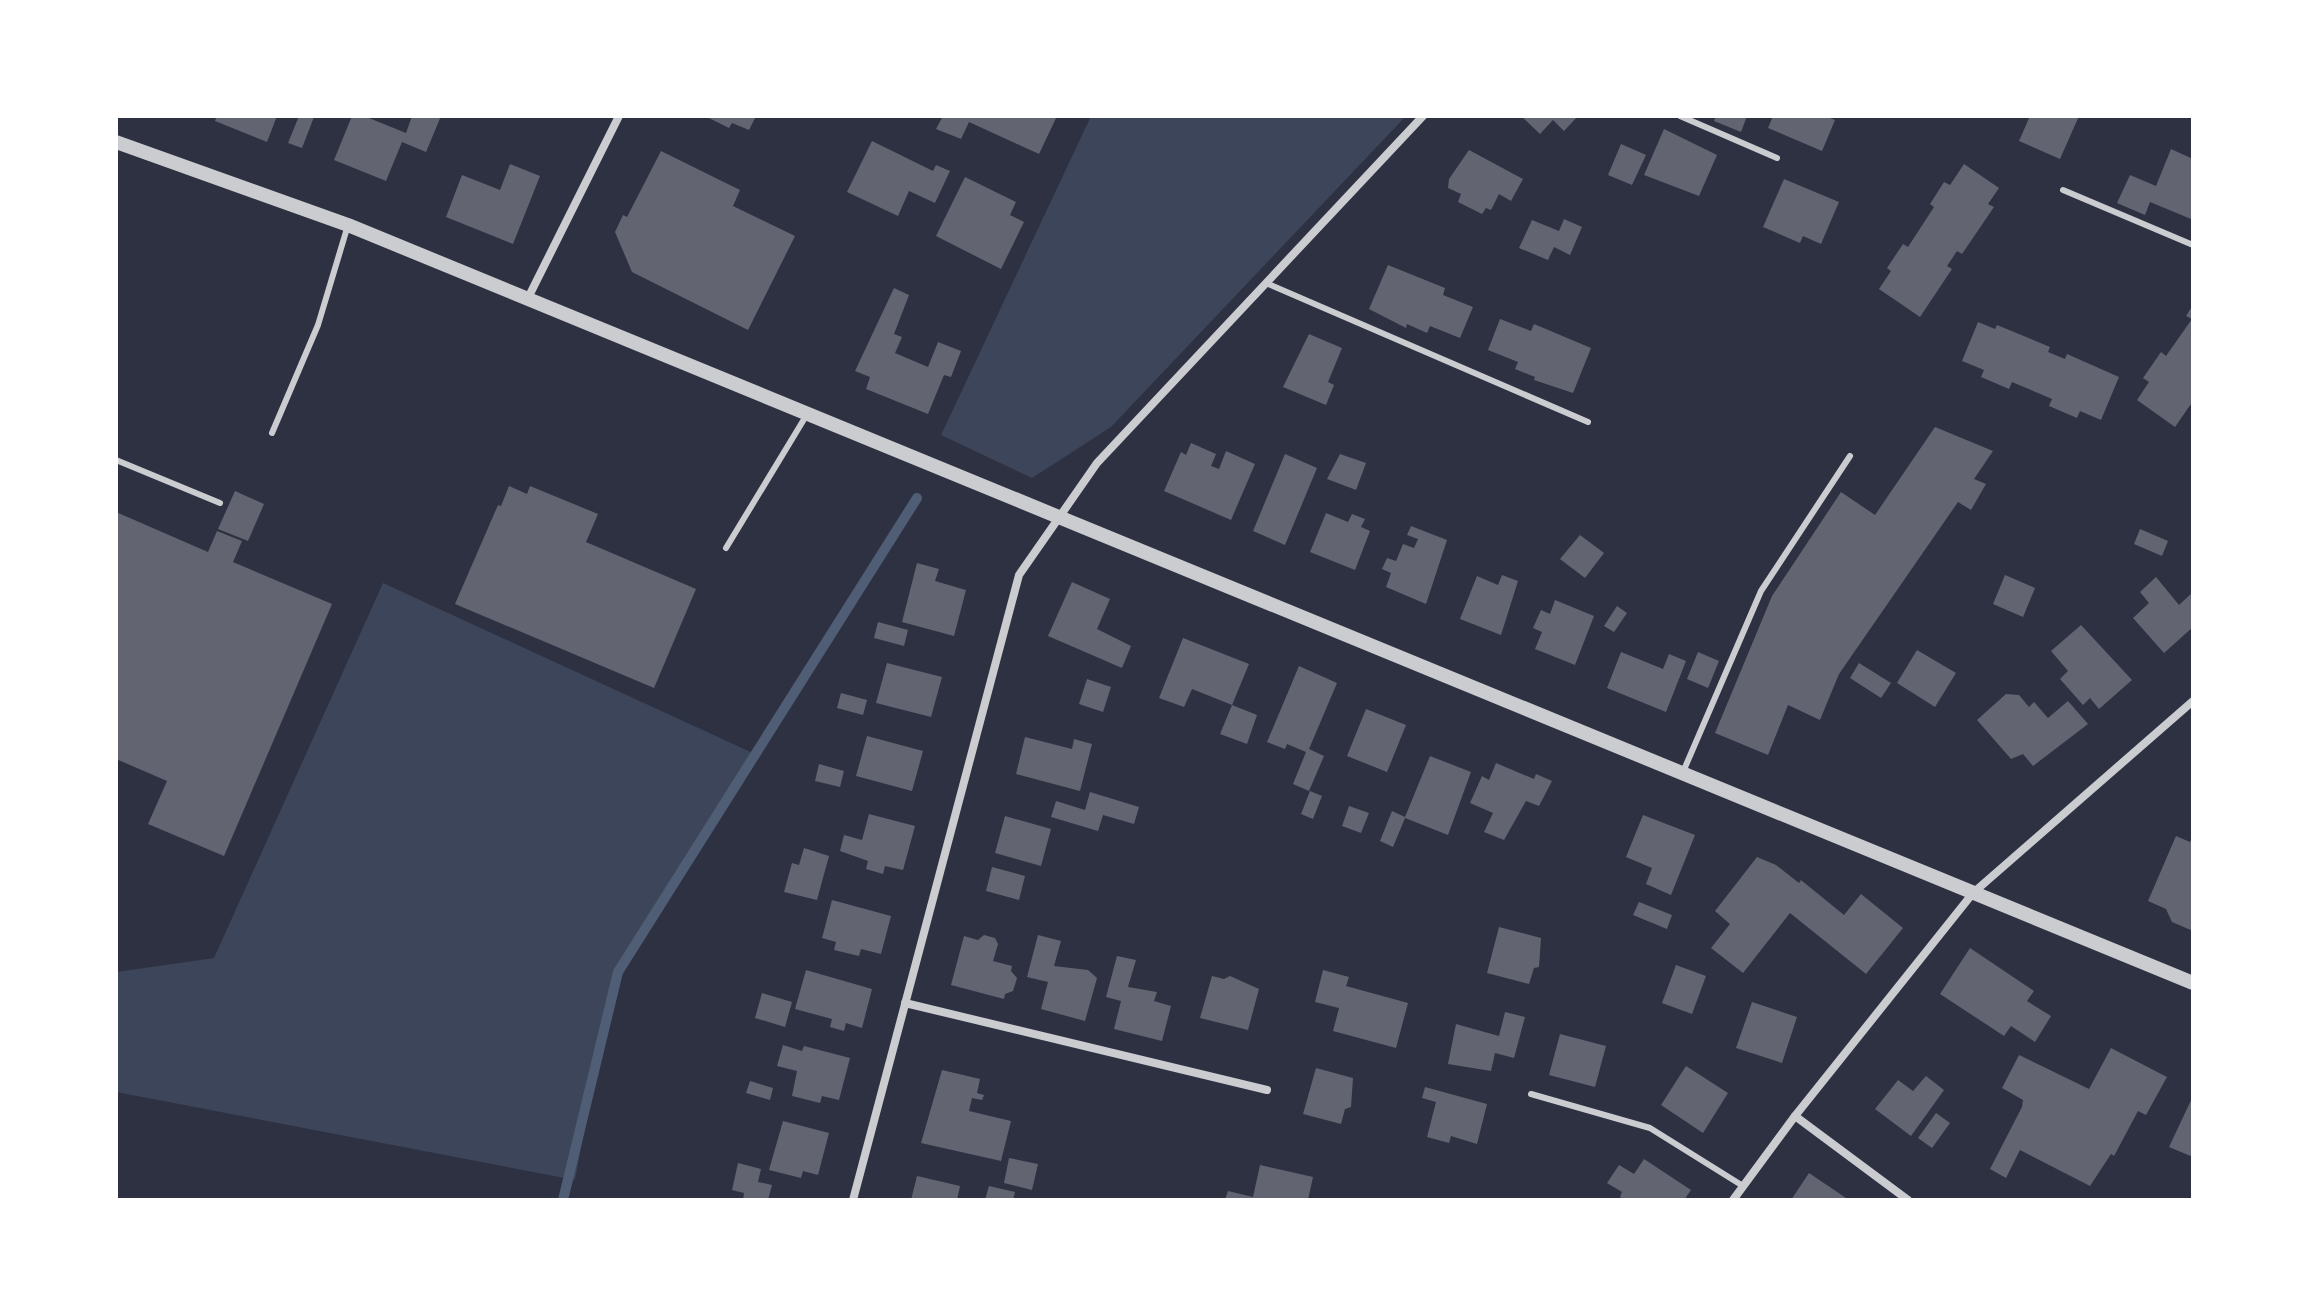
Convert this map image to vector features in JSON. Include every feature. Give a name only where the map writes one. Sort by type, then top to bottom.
[{"type":"street","points":[[528,298],[619,116]]},
{"type":"street","points":[[853,1200],[1019,575],[1097,463],[1423,116]]},
{"type":"street","points":[[116,142],[348,225],[2193,983]]},
{"type":"street","points":[[1733,1200],[1795,1116],[1973,893],[2193,701]]},
{"type":"street","points":[[905,1003],[1267,1090]]},
{"type":"street","points":[[1795,1116],[1908,1200]]},
{"type":"lane","points":[[1680,116],[1777,158]]},
{"type":"lane","points":[[2063,190],[2193,245]]},
{"type":"lane","points":[[272,433],[318,325],[348,225]]},
{"type":"lane","points":[[1266,283],[1588,422]]},
{"type":"lane","points":[[726,548],[808,413]]},
{"type":"lane","points":[[1683,772],[1761,591],[1850,456]]},
{"type":"lane","points":[[116,460],[220,503]]},
{"type":"lane","points":[[1531,1094],[1650,1128],[1743,1186]]},
{"type":"shaded area","points":[[1091,116],[1406,116],[1111,427],[1032,478],[941,435]]},
{"type":"shaded area","points":[[383,583],[755,754],[614,973],[575,1180],[116,1092],[116,972],[214,958]]},
{"type":"building","points":[[217,116],[277,116],[267,142],[215,121]]},
{"type":"building","points":[[299,116],[314,117],[302,148],[288,143]]},
{"type":"building","points":[[352,116],[364,116],[406,133],[412,116],[441,116],[426,152],[402,142],[386,181],[334,160]]},
{"type":"building","points":[[705,116],[756,116],[749,130],[732,123],[729,128]]},
{"type":"building","points":[[943,116],[1057,116],[1039,154],[969,122],[961,139],[936,129]]},
{"type":"building","points":[[1521,116],[1578,116],[1564,131],[1553,120],[1540,134]]},
{"type":"building","points":[[1716,116],[1747,116],[1741,132],[1714,121]]},
{"type":"building","points":[[1773,116],[1825,116],[1835,120],[1822,151],[1768,128]]},
{"type":"building","points":[[2030,116],[2079,116],[2060,159],[2019,141]]},
{"type":"building","points":[[1664,129],[1717,155],[1699,196],[1644,175]]},
{"type":"building","points":[[872,141],[933,171],[936,165],[950,171],[935,203],[909,191],[898,216],[847,192]]},
{"type":"building","points":[[1621,144],[1646,155],[1632,185],[1608,175]]},
{"type":"building","points":[[2171,149],[2193,159],[2191,219],[2150,202],[2145,215],[2117,203],[2130,175],[2156,186]]},
{"type":"building","points":[[1469,150],[1523,179],[1511,201],[1499,194],[1491,210],[1486,208],[1482,214],[1458,202],[1461,194],[1448,188],[1449,179]]},
{"type":"building","points":[[661,151],[740,190],[733,206],[795,236],[748,330],[632,272],[615,232],[623,215],[627,217]]},
{"type":"building","points":[[510,164],[540,176],[513,244],[446,217],[462,175],[500,190]]},
{"type":"building","points":[[1964,164],[1999,188],[1988,204],[1994,207],[1962,254],[1957,251],[1947,266],[1952,269],[1920,317],[1879,289],[1891,271],[1887,268],[1903,244],[1908,247],[1934,207],[1930,204],[1944,182],[1950,185]]},
{"type":"building","points":[[965,177],[1016,202],[1010,215],[1024,222],[1001,269],[936,236]]},
{"type":"building","points":[[1784,179],[1839,202],[1821,244],[1803,236],[1800,243],[1763,227]]},
{"type":"building","points":[[1564,219],[1582,227],[1570,255],[1554,247],[1548,260],[1519,248],[1532,220],[1559,231]]},
{"type":"building","points":[[1388,265],[1445,288],[1443,295],[1473,307],[1460,338],[1430,326],[1427,333],[1407,324],[1406,328],[1369,309]]},
{"type":"building","points":[[894,288],[909,295],[894,334],[902,337],[895,353],[928,367],[938,342],[961,351],[951,377],[944,375],[928,414],[866,389],[870,377],[855,371]]},
{"type":"building","points":[[2193,305],[2193,401],[2175,427],[2137,400],[2149,382],[2143,378],[2161,352],[2166,356],[2192,319],[2186,316]]},
{"type":"building","points":[[1500,319],[1531,331],[1534,324],[1591,348],[1573,393],[1534,380],[1535,377],[1515,369],[1518,362],[1488,350]]},
{"type":"building","points":[[1978,322],[1995,329],[1997,325],[2050,347],[2048,352],[2065,359],[2067,354],[2119,377],[2101,420],[2080,411],[2077,418],[2049,406],[2052,399],[2012,382],[2009,389],[1981,377],[1984,370],[1962,361]]},
{"type":"building","points":[[1309,334],[1342,348],[1328,382],[1334,385],[1326,405],[1283,387]]},
{"type":"building","points":[[1935,427],[1993,451],[1974,479],[1986,484],[1971,510],[1958,502],[1839,674],[1820,720],[1788,705],[1768,755],[1715,733],[1772,596],[1841,492],[1875,515]]},
{"type":"building","points":[[1191,443],[1216,454],[1211,466],[1219,469],[1226,451],[1255,464],[1231,520],[1164,491],[1181,452],[1186,455]]},
{"type":"building","points":[[1285,454],[1317,468],[1285,545],[1253,531]]},
{"type":"building","points":[[1340,454],[1366,463],[1356,490],[1327,479]]},
{"type":"building","points":[[509,486],[527,494],[530,486],[598,514],[586,542],[696,589],[654,688],[455,604]]},
{"type":"building","points":[[235,491],[264,504],[248,541],[218,529]]},
{"type":"building","points":[[116,512],[208,552],[217,531],[242,541],[233,562],[332,604],[224,856],[148,824],[167,781],[116,759]]},
{"type":"building","points":[[1326,513],[1348,522],[1352,514],[1365,519],[1361,527],[1370,531],[1355,570],[1310,552]]},
{"type":"building","points":[[1411,526],[1447,540],[1426,604],[1386,587],[1391,573],[1382,569],[1387,558],[1396,561],[1403,544],[1414,548],[1418,539],[1407,535]]},
{"type":"building","points":[[2140,529],[2168,541],[2162,556],[2134,544]]},
{"type":"building","points":[[1580,535],[1604,553],[1585,578],[1560,559]]},
{"type":"building","points":[[917,563],[939,569],[935,581],[966,590],[954,636],[902,622]]},
{"type":"building","points":[[1502,575],[1518,581],[1501,635],[1460,619],[1477,576],[1498,585]]},
{"type":"building","points":[[2005,575],[2035,588],[2023,617],[1993,604]]},
{"type":"building","points":[[2156,577],[2179,605],[2193,592],[2193,627],[2164,653],[2133,618],[2149,603],[2140,592]]},
{"type":"building","points":[[1072,582],[1110,599],[1097,629],[1131,646],[1122,668],[1048,636]]},
{"type":"building","points":[[1555,600],[1594,616],[1575,665],[1535,649],[1542,632],[1533,628],[1541,610],[1550,614]]},
{"type":"building","points":[[1617,606],[1627,613],[1614,632],[1604,626]]},
{"type":"building","points":[[878,622],[908,630],[904,646],[874,638]]},
{"type":"building","points":[[2081,625],[2132,680],[2099,709],[2090,698],[2083,705],[2060,679],[2068,671],[2051,651]]},
{"type":"building","points":[[1183,638],[1249,664],[1232,705],[1192,689],[1184,707],[1159,698]]},
{"type":"building","points":[[1917,650],[1956,673],[1935,707],[1897,683]]},
{"type":"building","points":[[1621,652],[1663,669],[1669,654],[1686,661],[1666,712],[1607,688]]},
{"type":"building","points":[[1698,652],[1719,661],[1708,688],[1687,679]]},
{"type":"building","points":[[887,663],[942,677],[931,717],[876,703]]},
{"type":"building","points":[[1859,663],[1891,683],[1881,698],[1850,678]]},
{"type":"building","points":[[1299,666],[1337,683],[1309,749],[1324,756],[1309,791],[1293,784],[1306,752],[1287,744],[1285,749],[1267,742]]},
{"type":"building","points":[[1087,679],[1111,687],[1103,712],[1079,704]]},
{"type":"building","points":[[841,693],[867,700],[863,715],[837,708]]},
{"type":"building","points":[[2006,694],[2019,695],[2029,707],[2034,702],[2048,718],[2068,701],[2088,724],[2033,766],[2023,754],[2011,759],[1977,720]]},
{"type":"building","points":[[1232,705],[1257,715],[1247,744],[1220,734]]},
{"type":"building","points":[[1366,709],[1406,725],[1387,772],[1347,756]]},
{"type":"building","points":[[867,736],[923,751],[912,791],[856,776]]},
{"type":"building","points":[[1025,737],[1072,749],[1074,739],[1092,744],[1080,791],[1016,774]]},
{"type":"building","points":[[1430,756],[1471,772],[1448,835],[1405,818],[1393,847],[1380,841],[1392,811],[1405,817]]},
{"type":"building","points":[[1496,763],[1534,779],[1536,774],[1552,781],[1539,806],[1526,801],[1504,840],[1484,832],[1493,813],[1470,803],[1482,776],[1489,780]]},
{"type":"building","points":[[819,764],[844,771],[840,787],[815,781]]},
{"type":"building","points":[[1310,791],[1322,796],[1313,819],[1301,814]]},
{"type":"building","points":[[1090,792],[1139,807],[1134,824],[1103,815],[1098,831],[1051,817],[1056,801],[1085,810]]},
{"type":"building","points":[[1349,806],[1369,813],[1361,833],[1342,826]]},
{"type":"building","points":[[869,814],[915,826],[903,870],[885,866],[883,874],[866,869],[868,861],[840,851],[844,835],[862,840]]},
{"type":"building","points":[[1643,815],[1695,835],[1671,895],[1646,884],[1652,868],[1626,857]]},
{"type":"building","points":[[1005,816],[1051,829],[1041,866],[995,853]]},
{"type":"building","points":[[2193,835],[2193,931],[2172,922],[2166,909],[2148,901],[2176,836],[2190,842]]},
{"type":"building","points":[[804,848],[829,856],[817,900],[784,892],[792,863],[799,865]]},
{"type":"building","points":[[1757,857],[1776,865],[1799,883],[1801,880],[1844,915],[1861,894],[1903,928],[1866,974],[1790,913],[1743,973],[1711,948],[1730,924],[1715,911]]},
{"type":"building","points":[[992,867],[1025,876],[1019,900],[986,891]]},
{"type":"building","points":[[832,900],[891,916],[881,954],[861,949],[859,956],[834,950],[836,942],[822,938]]},
{"type":"building","points":[[1639,902],[1672,915],[1667,929],[1633,915]]},
{"type":"building","points":[[1499,927],[1541,938],[1539,967],[1534,968],[1529,984],[1487,973]]},
{"type":"building","points":[[984,935],[995,938],[998,944],[993,961],[1012,966],[1011,971],[1017,978],[1013,991],[1005,994],[1004,999],[951,985],[964,936],[978,940]]},
{"type":"building","points":[[1038,935],[1061,941],[1054,966],[1088,970],[1097,978],[1085,1021],[1041,1009],[1048,982],[1027,977]]},
{"type":"building","points":[[1970,948],[2034,991],[2027,1001],[2051,1016],[2035,1042],[2011,1026],[2004,1036],[1940,994]]},
{"type":"building","points":[[1117,956],[1136,960],[1128,987],[1157,992],[1154,1001],[1171,1006],[1162,1041],[1114,1029],[1121,1001],[1106,997]]},
{"type":"building","points":[[1676,965],[1706,976],[1692,1014],[1662,1003]]},
{"type":"building","points":[[806,970],[872,989],[862,1028],[846,1023],[844,1031],[830,1027],[832,1019],[795,1009]]},
{"type":"building","points":[[1323,970],[1349,977],[1346,986],[1408,1003],[1396,1048],[1333,1031],[1339,1008],[1315,1002]]},
{"type":"building","points":[[1212,976],[1224,979],[1230,976],[1259,989],[1248,1030],[1200,1018]]},
{"type":"building","points":[[762,993],[792,1002],[785,1027],[755,1018]]},
{"type":"building","points":[[1752,1002],[1797,1017],[1782,1063],[1736,1048]]},
{"type":"building","points":[[1505,1012],[1525,1017],[1514,1058],[1495,1053],[1491,1071],[1448,1064],[1456,1024],[1499,1036]]},
{"type":"building","points":[[1560,1034],[1606,1046],[1595,1087],[1549,1075]]},
{"type":"building","points":[[783,1045],[802,1051],[804,1046],[850,1058],[839,1100],[822,1096],[820,1103],[792,1096],[797,1071],[777,1066]]},
{"type":"building","points":[[2111,1048],[2167,1077],[2146,1115],[2138,1111],[2114,1156],[2111,1154],[2090,1186],[2020,1150],[2006,1178],[1990,1169],[2022,1107],[2023,1100],[2002,1088],[2019,1055],[2089,1089]]},
{"type":"building","points":[[1686,1066],[1728,1093],[1703,1133],[1661,1105]]},
{"type":"building","points":[[1316,1068],[1353,1078],[1351,1107],[1345,1109],[1341,1124],[1303,1114]]},
{"type":"building","points":[[942,1070],[980,1079],[977,1093],[984,1095],[982,1100],[972,1098],[969,1111],[1011,1121],[1001,1161],[921,1143]]},
{"type":"building","points":[[1926,1076],[1944,1090],[1911,1136],[1875,1109],[1898,1080],[1913,1091]]},
{"type":"building","points":[[750,1081],[773,1088],[770,1100],[746,1093]]},
{"type":"building","points":[[1425,1087],[1487,1104],[1477,1144],[1451,1136],[1449,1143],[1427,1137],[1436,1102],[1422,1098]]},
{"type":"building","points":[[2193,1096],[2193,1157],[2169,1147]]},
{"type":"building","points":[[1936,1113],[1950,1123],[1932,1148],[1918,1138]]},
{"type":"building","points":[[783,1121],[829,1133],[818,1175],[803,1171],[801,1178],[769,1170]]},
{"type":"building","points":[[1009,1158],[1038,1164],[1032,1190],[1004,1183]]},
{"type":"building","points":[[1644,1159],[1691,1190],[1684,1200],[1625,1200],[1620,1197],[1622,1192],[1607,1183],[1619,1165],[1634,1174]]},
{"type":"building","points":[[738,1163],[761,1169],[758,1182],[772,1185],[768,1200],[743,1200],[744,1193],[732,1190]]},
{"type":"building","points":[[1260,1165],[1313,1177],[1308,1200],[1225,1200],[1228,1191],[1253,1197]]},
{"type":"building","points":[[1809,1173],[1846,1198],[1845,1200],[1791,1200]]},
{"type":"building","points":[[917,1176],[960,1186],[957,1200],[911,1200]]},
{"type":"building","points":[[989,1186],[1015,1192],[1013,1200],[985,1200]]},
{"type":"waterway","points":[[563,1200],[618,972],[917,498]]}]
